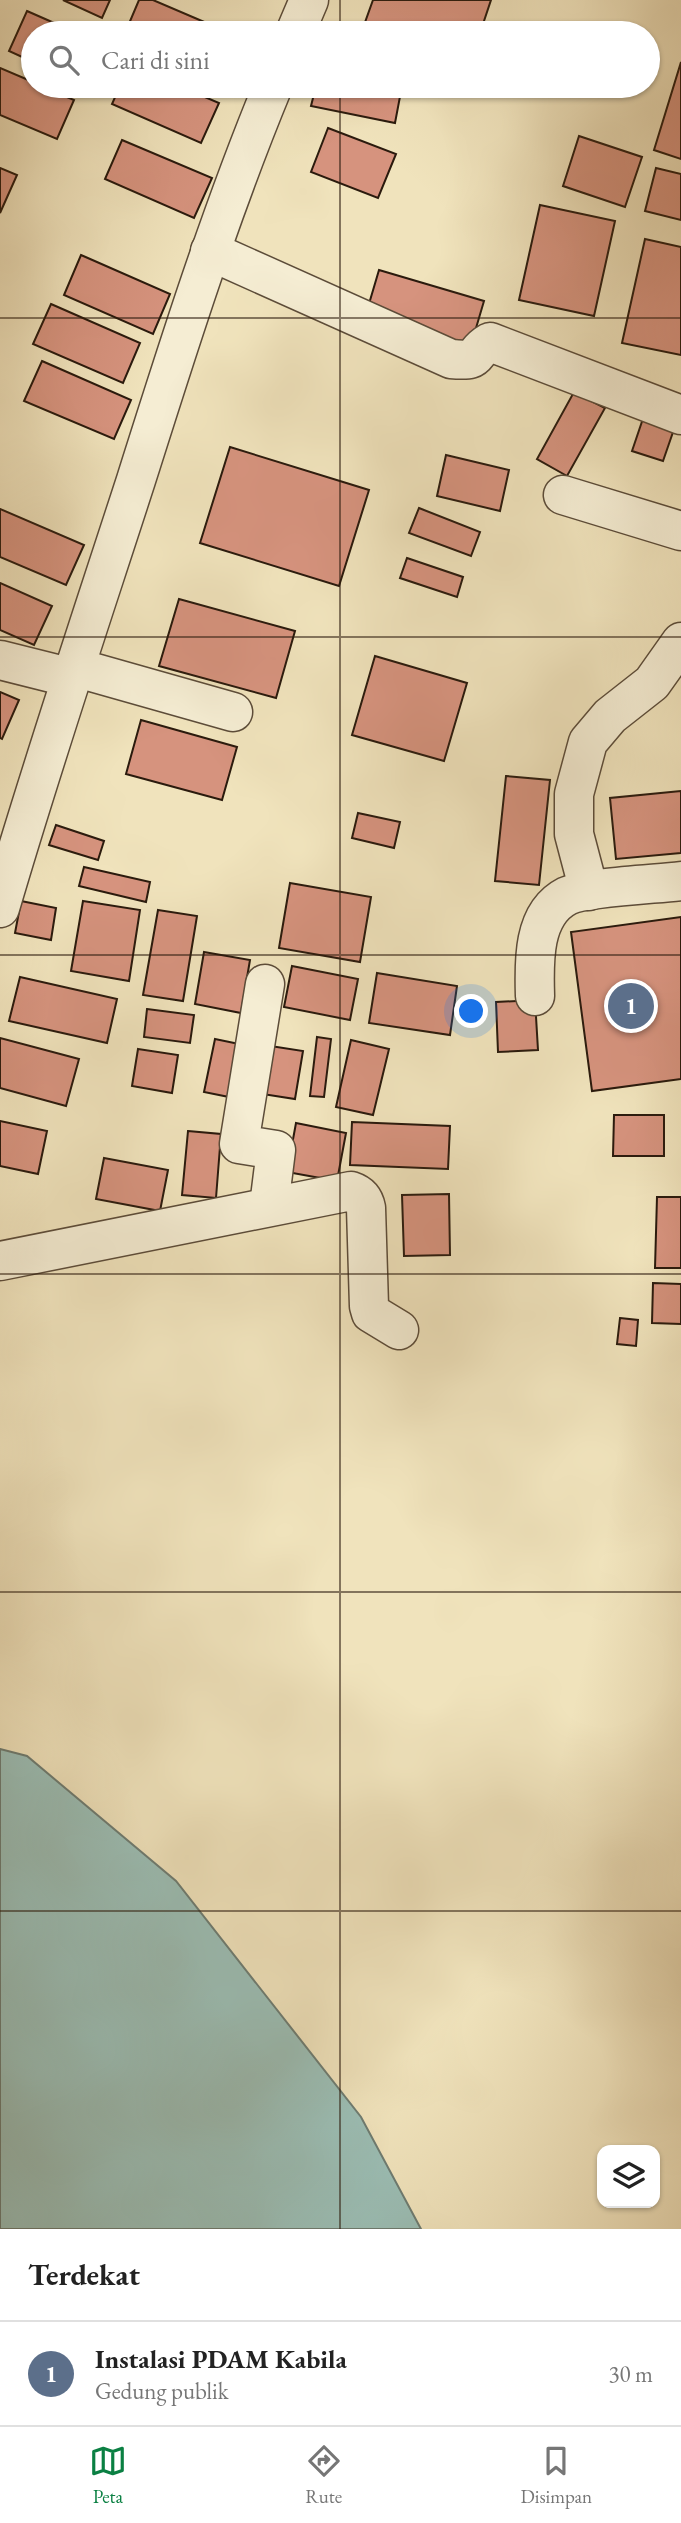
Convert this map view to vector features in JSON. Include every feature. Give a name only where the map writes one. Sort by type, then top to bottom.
[{"type":"street","points":[[300,21],[309,0]]},
{"type":"street","points":[[0,908],[210,251],[268,98]]},
{"type":"street","points":[[210,251],[452,359],[470,361],[490,342],[681,415]]},
{"type":"street","points":[[563,495],[681,531]]},
{"type":"street","points":[[589,891],[574,834],[574,794],[588,742],[610,716],[652,683],[681,642]]},
{"type":"street","points":[[0,660],[73,673],[233,712]]},
{"type":"street","points":[[535,996],[537,938],[550,911],[567,896],[681,881]]},
{"type":"street","points":[[265,985],[239,1144],[276,1150],[269,1206]]},
{"type":"street","points":[[0,1261],[351,1191],[365,1200],[371,1313],[399,1330]]},
{"type":"water","points":[[0,1749],[27,1756],[176,1881],[361,2117],[421,2229],[0,2229]]},
{"type":"building","points":[[63,0],[110,0],[102,18]]},
{"type":"building","points":[[139,0],[153,0],[202,21],[130,21]]},
{"type":"building","points":[[373,0],[491,0],[484,21],[366,21]]},
{"type":"building","points":[[27,11],[50,21],[22,21]]},
{"type":"building","points":[[21,24],[21,56],[9,51]]},
{"type":"building","points":[[681,62],[681,159],[654,150]]},
{"type":"building","points":[[0,68],[21,77],[21,98],[74,100],[57,139],[0,115]]},
{"type":"building","points":[[115,98],[207,98],[219,103],[201,143],[112,104]]},
{"type":"building","points":[[313,98],[400,98],[395,123],[311,106]]},
{"type":"building","points":[[328,128],[396,154],[378,198],[311,172]]},
{"type":"building","points":[[579,136],[642,157],[625,207],[563,186]]},
{"type":"building","points":[[122,140],[212,178],[194,218],[105,179]]},
{"type":"building","points":[[0,168],[17,175],[0,213]]},
{"type":"building","points":[[656,168],[681,174],[681,220],[645,211]]},
{"type":"building","points":[[540,205],[615,221],[594,316],[519,300]]},
{"type":"building","points":[[645,239],[681,247],[681,355],[622,343]]},
{"type":"building","points":[[81,255],[170,294],[153,334],[64,295]]},
{"type":"building","points":[[379,270],[484,301],[471,345],[366,314]]},
{"type":"building","points":[[51,304],[140,343],[123,383],[33,344]]},
{"type":"building","points":[[42,361],[131,400],[114,439],[24,401]]},
{"type":"building","points":[[574,392],[605,408],[567,476],[537,459]]},
{"type":"building","points":[[651,395],[681,409],[663,461],[632,451]]},
{"type":"building","points":[[230,447],[369,490],[339,586],[200,543]]},
{"type":"building","points":[[446,455],[509,470],[500,511],[437,496]]},
{"type":"building","points":[[419,508],[480,532],[471,556],[409,533]]},
{"type":"building","points":[[0,509],[84,545],[66,585],[0,557]]},
{"type":"building","points":[[407,558],[463,577],[457,597],[400,578]]},
{"type":"building","points":[[0,583],[52,606],[34,645],[0,630]]},
{"type":"building","points":[[179,599],[295,631],[276,698],[159,666]]},
{"type":"building","points":[[375,656],[467,683],[444,761],[352,735]]},
{"type":"building","points":[[0,692],[19,700],[2,739],[0,738]]},
{"type":"building","points":[[141,720],[237,747],[222,800],[126,774]]},
{"type":"building","points":[[506,776],[550,780],[539,885],[495,881]]},
{"type":"building","points":[[681,791],[681,853],[616,859],[610,798]]},
{"type":"building","points":[[358,813],[400,822],[394,848],[352,838]]},
{"type":"building","points":[[56,825],[104,841],[98,860],[49,845]]},
{"type":"building","points":[[84,867],[150,882],[146,902],[79,886]]},
{"type":"building","points":[[290,883],[371,897],[360,962],[279,948]]},
{"type":"building","points":[[21,901],[56,908],[51,940],[15,933]]},
{"type":"building","points":[[83,901],[140,910],[129,981],[71,971]]},
{"type":"building","points":[[158,910],[197,916],[183,1001],[143,995]]},
{"type":"building","points":[[681,917],[681,1079],[592,1091],[571,932]]},
{"type":"building","points":[[204,952],[250,960],[241,1013],[195,1004]]},
{"type":"building","points":[[292,966],[358,979],[350,1020],[284,1007]]},
{"type":"building","points":[[377,973],[457,986],[450,1035],[369,1023]]},
{"type":"building","points":[[20,977],[117,999],[107,1043],[9,1021]]},
{"type":"building","points":[[535,1000],[538,1050],[498,1052],[496,1002]]},
{"type":"building","points":[[147,1009],[194,1015],[190,1043],[144,1037]]},
{"type":"building","points":[[317,1037],[331,1039],[324,1097],[310,1096]]},
{"type":"building","points":[[0,1038],[79,1059],[66,1106],[0,1088]]},
{"type":"building","points":[[215,1039],[244,1045],[234,1098],[204,1092]]},
{"type":"building","points":[[351,1040],[389,1049],[373,1115],[336,1107]]},
{"type":"building","points":[[264,1045],[303,1051],[295,1099],[256,1093]]},
{"type":"building","points":[[138,1049],[178,1055],[172,1093],[132,1086]]},
{"type":"building","points":[[614,1115],[664,1115],[664,1156],[613,1156]]},
{"type":"building","points":[[0,1121],[47,1131],[38,1174],[0,1166]]},
{"type":"building","points":[[352,1122],[450,1126],[448,1169],[350,1165]]},
{"type":"building","points":[[296,1123],[346,1133],[337,1181],[287,1172]]},
{"type":"building","points":[[188,1131],[221,1134],[216,1198],[182,1195]]},
{"type":"building","points":[[104,1158],[168,1170],[160,1211],[96,1199]]},
{"type":"building","points":[[449,1194],[450,1255],[404,1256],[402,1195]]},
{"type":"building","points":[[657,1197],[681,1197],[681,1268],[655,1268]]},
{"type":"building","points":[[653,1283],[681,1284],[681,1324],[652,1323]]},
{"type":"building","points":[[620,1318],[638,1320],[636,1346],[617,1344]]},
{"type":"place","name":"Instalasi PDAM Kabila","points":[[631,1006]]}]
